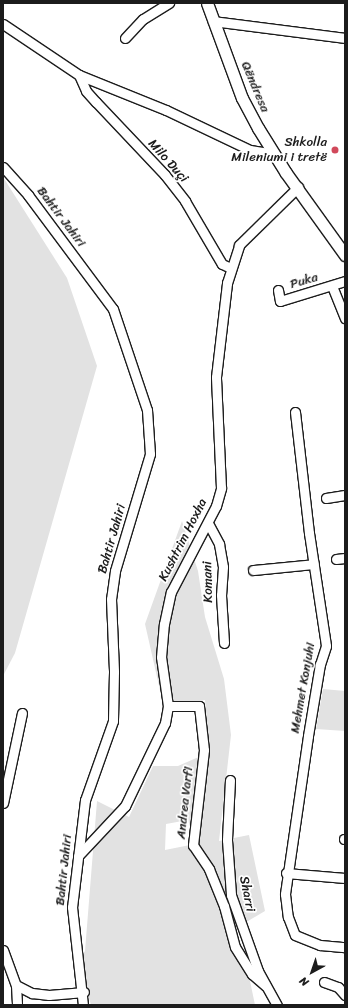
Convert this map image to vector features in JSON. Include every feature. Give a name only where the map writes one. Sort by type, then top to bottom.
[{"type":"street","points":[[125,38],[143,19],[169,3]]},
{"type":"street","name":"Qëndresa","points":[[207,3],[242,98],[275,154],[345,255]]},
{"type":"street","points":[[213,21],[345,38]]},
{"type":"street","points":[[3,24],[79,75],[159,107],[250,150],[275,154]]},
{"type":"street","name":"Milo Duçi","points":[[79,75],[86,91],[120,124],[141,152],[165,175],[185,201],[222,264],[231,268]]},
{"type":"street","name":"Bahtir Jahiri","points":[[3,167],[28,195],[113,309],[147,410],[150,454],[115,571],[111,599],[114,672],[113,721],[85,800],[72,907],[84,992],[83,1005]]},
{"type":"street","name":"Kushtrim Hoxha","points":[[78,856],[126,806],[165,724],[168,706],[161,657],[165,618],[171,592],[208,523],[221,488],[216,377],[227,283],[239,245],[298,187]]},
{"type":"street","name":"Puka","points":[[278,290],[280,301],[345,281]]},
{"type":"street","points":[[332,286],[345,318]]},
{"type":"street","name":"Mehmet Konjuhi","points":[[295,412],[326,646],[320,664],[286,873],[288,917],[296,935],[320,945],[345,946]]},
{"type":"street","points":[[326,498],[345,496]]},
{"type":"street","name":"Komani","points":[[208,523],[219,544],[223,567],[221,596],[224,643]]},
{"type":"street","points":[[253,570],[314,564]]},
{"type":"street","name":"Andrea Varfi","points":[[168,706],[199,706],[204,750],[193,845],[209,869],[224,906],[235,947],[252,974],[266,986]]},
{"type":"street","points":[[3,804],[6,773],[22,713]]},
{"type":"street","name":"Sharri","points":[[230,780],[226,840],[231,894],[248,946],[266,986],[277,1005]]},
{"type":"street","points":[[286,873],[345,878]]},
{"type":"street","points":[[3,950],[6,967],[16,985],[17,1005]]},
{"type":"street","points":[[324,982],[338,987],[345,994]]},
{"type":"street","points":[[16,985],[32,994],[84,992]]},
{"type":"shaded area","points":[[3,177],[67,278],[97,366],[15,653],[3,676]]},
{"type":"shaded area","points":[[182,521],[198,571],[205,617],[224,679],[231,735],[219,841],[249,835],[265,911],[233,930],[245,957],[255,1005],[91,1005],[78,961],[85,951],[97,801],[129,817],[153,766],[178,766],[210,752],[205,700],[164,708],[145,624]],"holes":[[[188,820],[195,844],[165,850],[166,824]]]},
{"type":"shaded area","points":[[323,689],[345,691],[345,731],[316,729]]},
{"type":"place","name":"Shkolla Mileniumi i tretë","points":[[335,150]]}]
